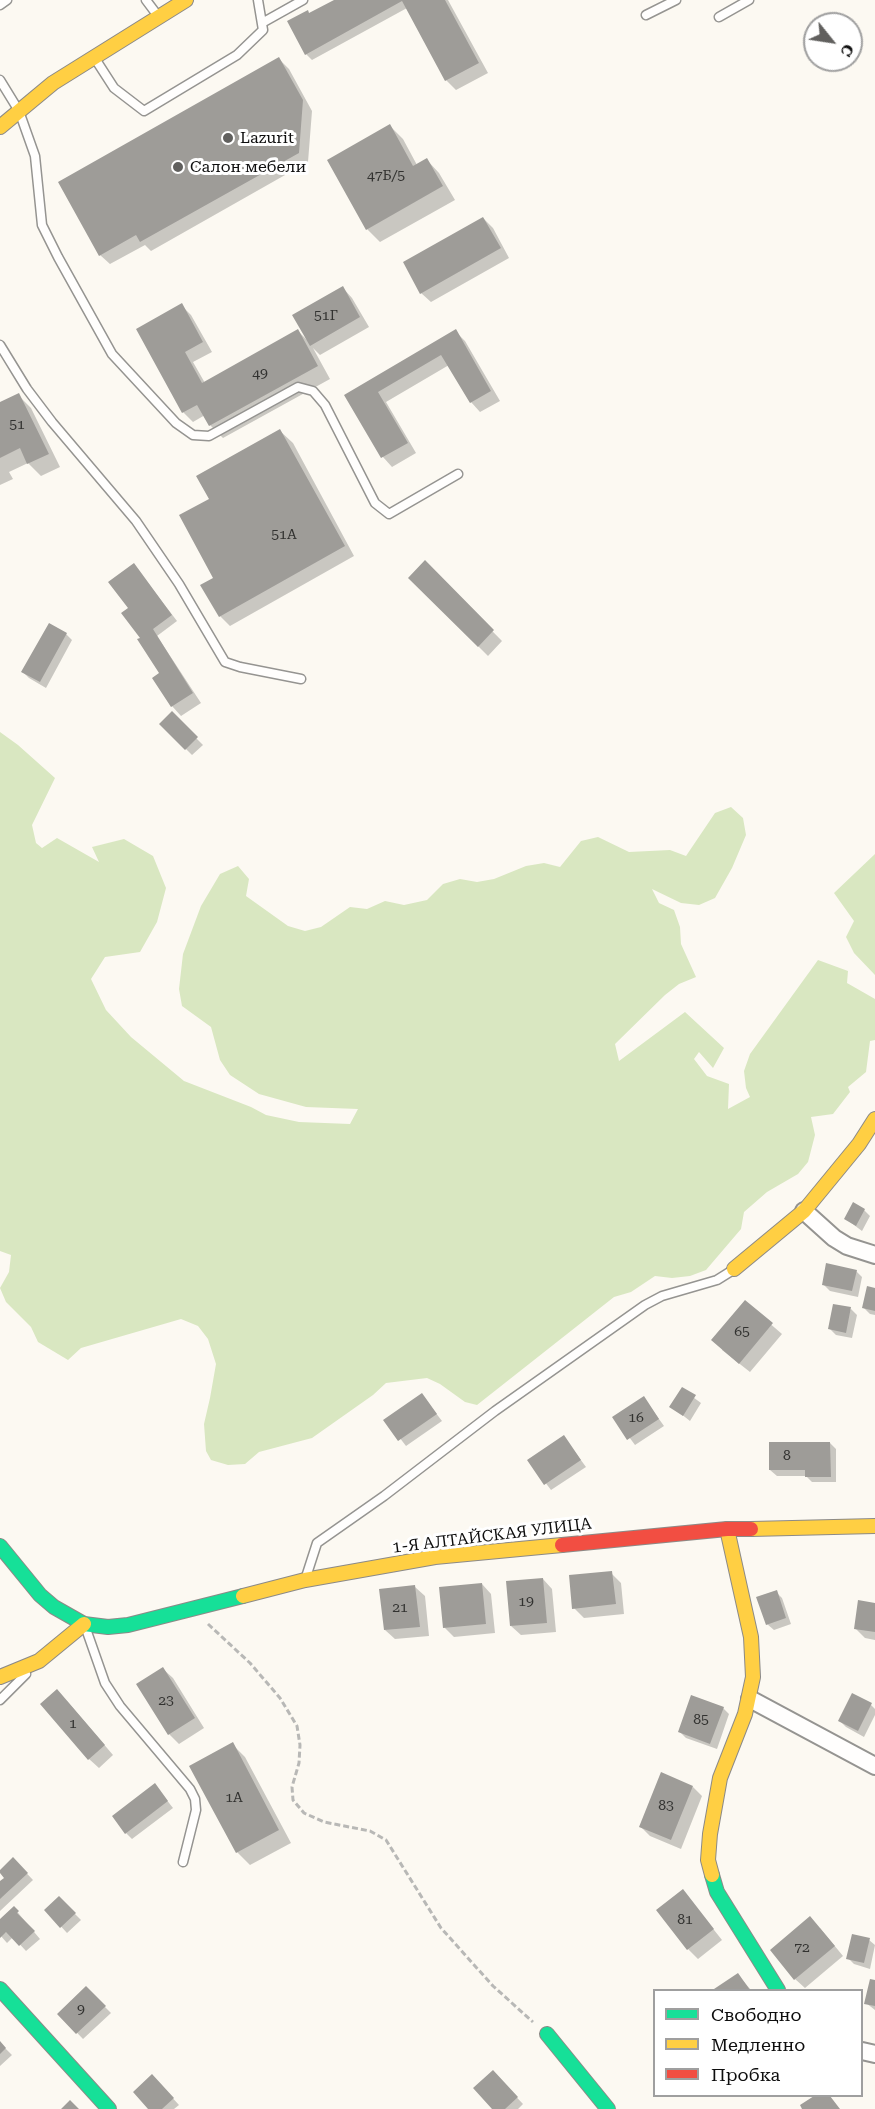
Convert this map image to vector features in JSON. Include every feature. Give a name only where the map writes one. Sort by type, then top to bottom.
[{"type":"street","points":[[0,127],[53,83],[186,0]]},
{"type":"street","points":[[734,1269],[804,1211],[859,1144],[875,1119]]},
{"type":"street","points":[[804,1211],[834,1238],[847,1246],[875,1255]]},
{"type":"street","name":"1-Я АЛТАЙСКАЯ УЛИЦА","points":[[0,1546],[40,1595],[54,1607],[84,1624],[108,1627],[128,1625],[305,1580],[435,1557],[727,1528],[875,1526]]},
{"type":"street","points":[[727,1528],[751,1637],[753,1677],[750,1699],[720,1778],[708,1860],[717,1892],[777,1989]]},
{"type":"street","points":[[0,1677],[39,1661],[84,1624]]},
{"type":"street","points":[[750,1699],[875,1766]]},
{"type":"street","points":[[0,1989],[109,2109]]},
{"type":"street","points":[[547,2034],[608,2109]]},
{"type":"lane","points":[[0,4],[7,0]]},
{"type":"lane","points":[[146,0],[158,16]]},
{"type":"lane","points":[[94,57],[114,88],[144,111],[237,56],[263,30],[258,0]]},
{"type":"lane","points":[[262,23],[303,0]]},
{"type":"lane","points":[[646,15],[676,0]]},
{"type":"lane","points":[[719,17],[748,0]]},
{"type":"lane","points":[[0,80],[19,111],[35,156],[42,225],[58,257],[112,354],[176,423],[193,435],[209,436],[298,387],[313,391],[325,405],[375,502],[389,514],[458,474]]},
{"type":"lane","points":[[0,345],[27,389],[46,414],[136,521],[179,585],[225,662],[301,679]]},
{"type":"lane","points":[[305,1580],[317,1543],[505,1405],[645,1305],[662,1296],[717,1280],[734,1269]]},
{"type":"lane","points":[[84,1624],[105,1683],[120,1706],[190,1789],[195,1799],[196,1810],[183,1863]]},
{"type":"lane","points":[[0,1700],[39,1661]]},
{"type":"path","points":[[192,1609],[250,1663],[280,1698],[297,1726],[300,1754],[292,1786],[293,1800],[304,1813],[324,1822],[370,1831],[386,1840],[441,1928],[493,1986],[547,2034]]},
{"type":"green space","points":[[0,732],[55,778],[32,825],[36,843],[42,848],[57,838],[99,862],[92,847],[124,839],[153,856],[166,888],[157,922],[140,952],[105,957],[91,979],[106,1010],[131,1037],[184,1081],[266,1115],[299,1122],[350,1124],[358,1109],[306,1107],[259,1094],[230,1075],[220,1060],[211,1027],[182,1006],[179,989],[183,954],[201,906],[220,874],[238,866],[249,879],[246,896],[288,926],[305,931],[321,927],[350,907],[367,909],[385,901],[404,905],[427,900],[443,884],[460,879],[477,882],[494,879],[526,866],[544,863],[560,867],[581,841],[598,837],[629,852],[670,850],[686,856],[715,813],[731,807],[743,818],[746,835],[732,868],[715,898],[699,905],[681,903],[652,889],[659,903],[674,910],[680,927],[681,944],[696,977],[679,984],[665,995],[615,1044],[619,1061],[685,1012],[724,1048],[713,1068],[699,1052],[694,1059],[707,1076],[729,1084],[728,1109],[750,1097],[746,1088],[744,1071],[750,1054],[818,960],[848,971],[847,983],[875,999],[875,1040],[870,1041],[866,1072],[848,1087],[850,1092],[833,1114],[811,1117],[815,1135],[808,1162],[798,1174],[767,1192],[744,1212],[741,1229],[706,1270],[690,1276],[672,1278],[655,1276],[631,1292],[614,1297],[477,1405],[465,1402],[440,1384],[427,1378],[386,1383],[373,1395],[312,1438],[259,1452],[245,1464],[228,1465],[211,1460],[206,1451],[204,1424],[216,1364],[208,1339],[198,1326],[181,1319],[81,1348],[68,1360],[38,1342],[31,1327],[6,1302],[0,1288],[9,1272],[11,1255],[0,1251]]},
{"type":"green space","points":[[875,854],[875,975],[854,953],[846,937],[854,921],[834,893]]},
{"type":"building","points":[[334,0],[445,0],[479,63],[445,81],[402,1],[305,55],[287,21]]},
{"type":"building","name":"Салон мебели","points":[[279,57],[303,100],[299,153],[140,242],[136,235],[99,256],[58,182]]},
{"type":"building","points":[[390,124],[413,166],[427,158],[443,186],[366,230],[327,160]]},
{"type":"building","points":[[483,217],[501,248],[420,294],[403,262]]},
{"type":"building","points":[[343,286],[360,317],[310,346],[292,315]]},
{"type":"building","points":[[182,303],[203,342],[185,352],[202,383],[298,329],[318,366],[209,426],[197,405],[182,413],[136,329]]},
{"type":"building","points":[[456,329],[491,391],[470,403],[441,355],[378,392],[408,443],[381,458],[344,395]]},
{"type":"building","points":[[19,393],[49,454],[27,464],[20,448],[0,458],[0,402]]},
{"type":"building","points":[[280,429],[345,546],[219,617],[200,585],[213,578],[179,515],[209,499],[196,476]]},
{"type":"building","points":[[425,560],[494,630],[478,647],[408,578]]},
{"type":"building","points":[[134,563],[172,615],[153,629],[193,693],[171,707],[152,678],[159,673],[137,639],[140,638],[121,613],[128,608],[108,582]]},
{"type":"building","points":[[49,623],[67,633],[40,682],[21,672]]},
{"type":"building","points":[[172,711],[198,737],[185,750],[159,724]]},
{"type":"building","points":[[853,1202],[865,1209],[856,1226],[844,1219]]},
{"type":"building","points":[[826,1263],[857,1270],[852,1291],[822,1285]]},
{"type":"building","points":[[867,1286],[875,1288],[875,1311],[862,1308]]},
{"type":"building","points":[[745,1300],[773,1323],[739,1364],[711,1340]]},
{"type":"building","points":[[833,1304],[851,1307],[846,1333],[828,1329]]},
{"type":"building","points":[[682,1387],[696,1395],[683,1416],[669,1407]]},
{"type":"building","points":[[422,1393],[437,1414],[398,1441],[383,1420]]},
{"type":"building","points":[[644,1396],[659,1419],[627,1440],[612,1417]]},
{"type":"building","points":[[564,1435],[581,1460],[544,1485],[527,1460]]},
{"type":"building","points":[[769,1442],[830,1442],[831,1477],[805,1477],[805,1470],[769,1470]]},
{"type":"building","points":[[612,1571],[616,1604],[572,1609],[569,1575]]},
{"type":"building","points":[[543,1578],[547,1623],[510,1626],[506,1581]]},
{"type":"building","points":[[482,1583],[486,1624],[443,1628],[439,1587]]},
{"type":"building","points":[[415,1585],[420,1627],[384,1630],[379,1589]]},
{"type":"building","points":[[777,1590],[786,1618],[766,1625],[756,1597]]},
{"type":"building","points":[[858,1600],[875,1603],[875,1632],[854,1629]]},
{"type":"building","points":[[163,1667],[195,1718],[168,1735],[136,1684]]},
{"type":"building","points":[[57,1689],[105,1745],[88,1760],[40,1704]]},
{"type":"building","points":[[852,1693],[872,1703],[858,1731],[838,1721]]},
{"type":"building","points":[[691,1695],[724,1707],[710,1744],[678,1732]]},
{"type":"building","points":[[233,1742],[279,1830],[236,1853],[189,1766]]},
{"type":"building","points":[[661,1772],[693,1786],[671,1840],[639,1827]]},
{"type":"building","points":[[155,1783],[168,1801],[125,1834],[112,1816]]},
{"type":"building","points":[[13,1857],[28,1873],[0,1899],[0,1881],[4,1878],[0,1870]]},
{"type":"building","points":[[683,1889],[714,1929],[687,1950],[656,1910]]},
{"type":"building","points":[[59,1896],[76,1913],[60,1928],[44,1910]]},
{"type":"building","points":[[14,1906],[19,1911],[17,1913],[35,1931],[19,1946],[6,1932],[0,1938],[0,1919]]},
{"type":"building","points":[[810,1916],[835,1946],[794,1980],[770,1950]]},
{"type":"building","points":[[852,1934],[870,1938],[864,1963],[846,1959]]},
{"type":"building","points":[[738,1973],[749,1989],[714,1989]]},
{"type":"building","points":[[870,1979],[875,1980],[875,2006],[864,2004]]},
{"type":"building","points":[[86,1986],[106,2006],[76,2034],[57,2014]]},
{"type":"building","points":[[0,2041],[6,2048],[0,2054]]},
{"type":"building","points":[[493,2070],[518,2097],[505,2109],[492,2109],[473,2088]]},
{"type":"building","points":[[152,2074],[174,2098],[162,2109],[148,2109],[133,2092]]},
{"type":"building","points":[[812,2097],[831,2097],[840,2109],[802,2109],[800,2105]]},
{"type":"building","points":[[70,2100],[79,2109],[61,2109]]},
{"type":"traffic: fast","points":[[0,1546],[40,1595],[54,1607],[84,1624],[108,1627],[128,1625],[243,1596]]},
{"type":"traffic: fast","points":[[712,1875],[717,1892],[777,1989]]},
{"type":"traffic: fast","points":[[0,1989],[109,2109]]},
{"type":"traffic: fast","points":[[547,2034],[608,2109]]},
{"type":"traffic: slow","points":[[0,127],[53,83],[186,0]]},
{"type":"traffic: slow","points":[[734,1269],[804,1211],[859,1144],[875,1119]]},
{"type":"traffic: slow","points":[[751,1529],[875,1526]]},
{"type":"traffic: slow","points":[[712,1875],[708,1860],[710,1834],[720,1778],[745,1714],[753,1677],[751,1637],[727,1529]]},
{"type":"traffic: slow","points":[[243,1596],[305,1580],[435,1557],[562,1545]]},
{"type":"traffic: slow","points":[[0,1677],[39,1661],[84,1624]]},
{"type":"traffic: jam","points":[[562,1545],[727,1529],[751,1529]]},
{"type":"place","name":"Lazurit","points":[[228,138]]},
{"type":"place","name":"Салон мебели","points":[[178,167]]}]
